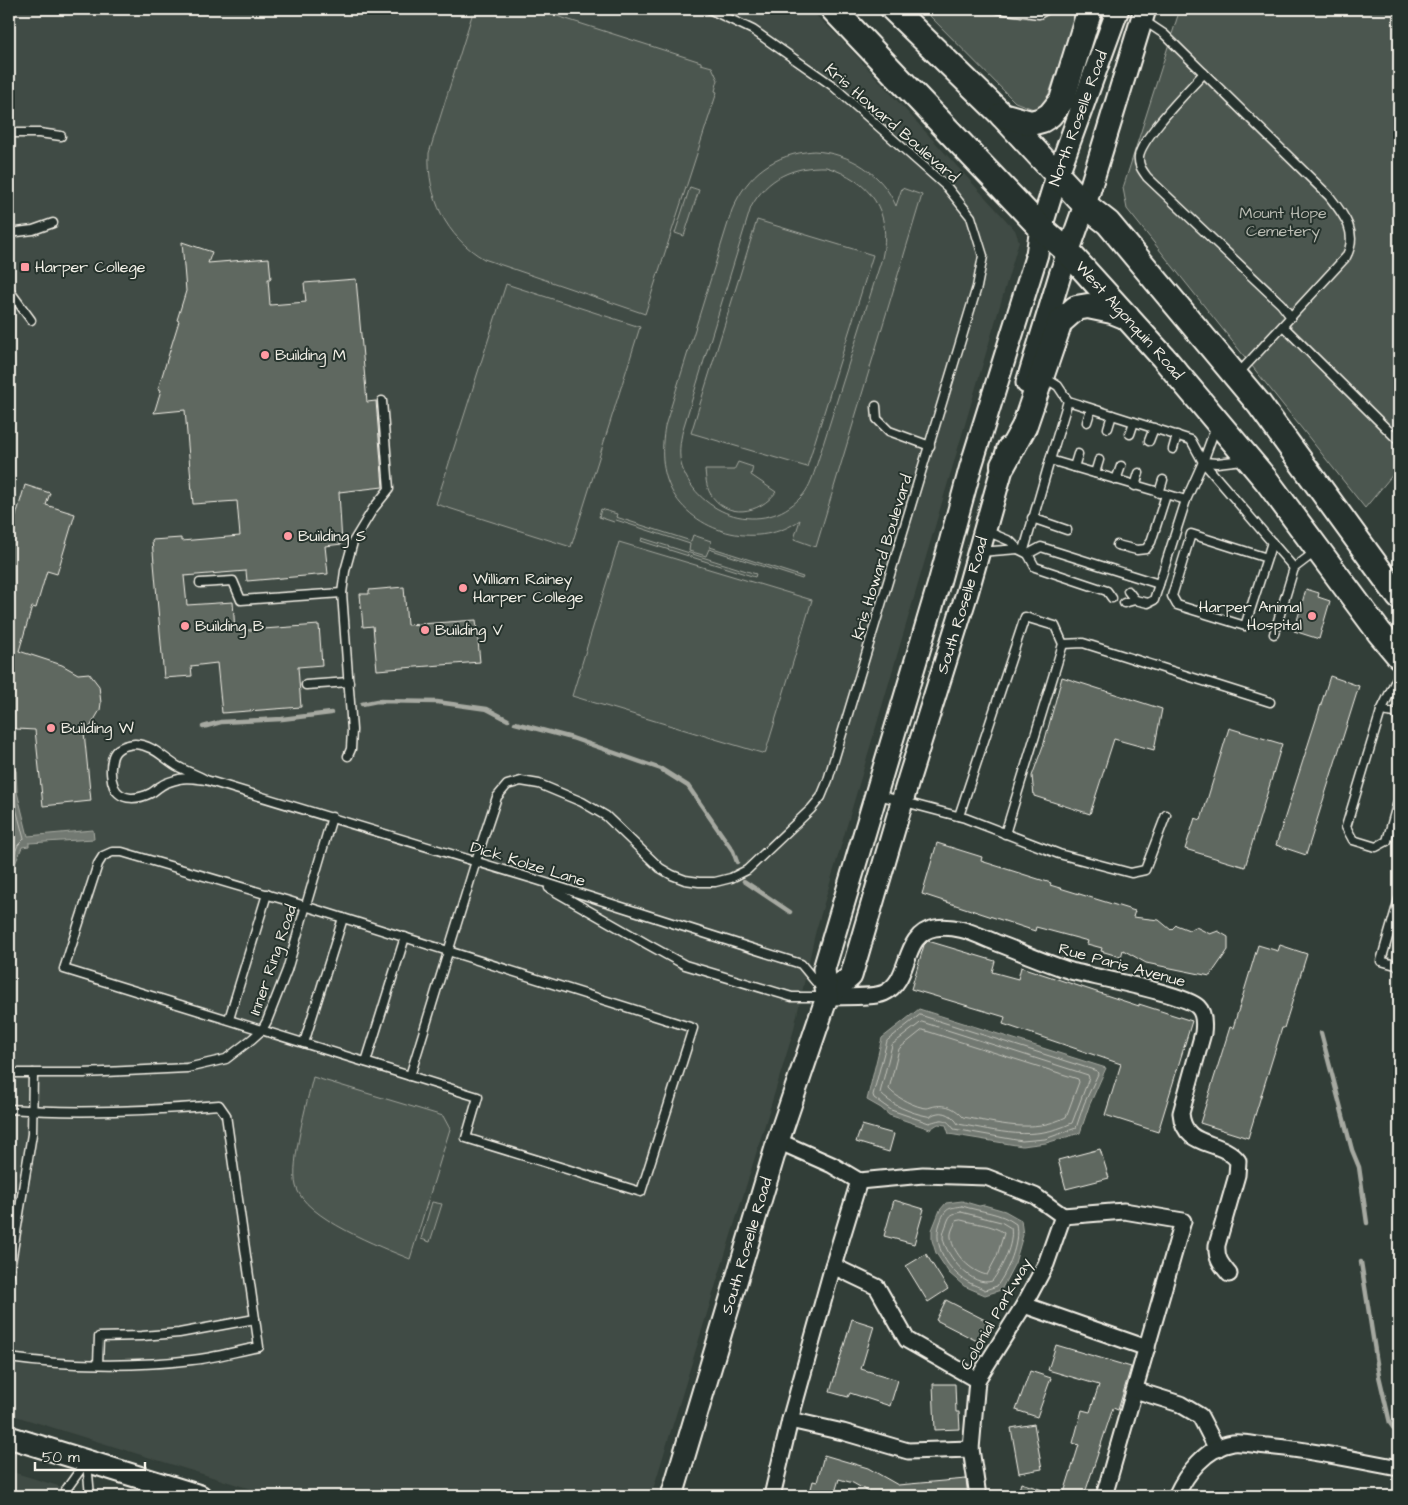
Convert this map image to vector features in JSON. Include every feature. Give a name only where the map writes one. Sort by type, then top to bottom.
[{"type":"main road","name":"West Algonquin Road","points":[[833,9],[1041,228],[1068,252],[1127,317],[1249,460],[1399,656]]},
{"type":"main road","points":[[893,9],[1002,116],[1085,204],[1108,223],[1259,404],[1399,596]]},
{"type":"main road","points":[[1002,116],[1032,123],[1050,115],[1062,100],[1090,9]]},
{"type":"main road","name":"North Roselle Road","points":[[1041,228],[1057,176],[1118,9]]},
{"type":"main road","name":"North Roselle Road","points":[[1085,204],[1143,14]]},
{"type":"main road","name":"South Roselle Road","points":[[827,997],[851,976],[979,552],[1003,465],[1068,252],[1085,204]]},
{"type":"main road","name":"South Roselle Road","points":[[672,1496],[778,1141],[827,997],[824,970],[939,583],[971,466],[1037,254],[1041,228]]},
{"type":"main road","points":[[1003,465],[1024,427],[1060,322],[1069,312],[1076,308],[1088,306],[1127,317]]},
{"type":"main road","points":[[9,1437],[200,1496]]},
{"type":"street","name":"Rue Paris Avenue","points":[[827,997],[883,994],[896,985],[907,955],[918,936],[932,929],[948,926],[966,930],[1061,968],[1188,1001],[1199,1008],[1204,1021],[1204,1032],[1181,1113],[1182,1123],[1192,1138],[1233,1154],[1238,1161],[1237,1175],[1217,1245],[1217,1256],[1229,1274]]},
{"type":"street","points":[[778,1141],[832,1165],[859,1181],[923,1175],[986,1177],[1035,1196],[1063,1216],[1124,1211],[1183,1221],[1104,1496]]},
{"type":"street","points":[[772,1496],[790,1420],[859,1181]]},
{"type":"street","name":"Colonial Parkway","points":[[978,1496],[971,1449],[977,1380],[1024,1305],[1046,1264],[1063,1216]]},
{"type":"street","points":[[833,1266],[878,1287],[907,1340],[977,1380]]},
{"type":"street","points":[[1024,1305],[1147,1348]]},
{"type":"street","points":[[1135,1390],[1180,1404],[1200,1416],[1217,1449]]},
{"type":"street","points":[[790,1420],[843,1432],[908,1451],[971,1449]]},
{"type":"street","points":[[1176,1496],[1181,1485],[1196,1464],[1217,1449],[1233,1443],[1303,1450],[1399,1468]]},
{"type":"lane","name":"Kris Howard Boulevard","points":[[410,1076],[475,862],[497,797],[507,785],[521,781],[538,784],[557,790],[582,802],[606,816],[660,868],[685,880],[699,882],[715,882],[731,878],[747,870],[811,809],[821,796],[828,780],[977,287],[983,256],[971,217],[948,187],[832,86],[753,30],[709,9]]},
{"type":"lane","points":[[998,9],[1039,14],[1048,9]]},
{"type":"lane","points":[[1143,14],[1328,196],[1344,214],[1349,225],[1352,242],[1346,257],[1236,376]]},
{"type":"lane","points":[[1204,73],[1146,139],[1139,155],[1139,163],[1147,177],[1281,304],[1291,317]]},
{"type":"lane","points":[[14,132],[39,132],[61,136]]},
{"type":"lane","points":[[9,232],[33,230],[53,223]]},
{"type":"lane","points":[[9,290],[31,320]]},
{"type":"lane","points":[[1282,326],[1399,441]]},
{"type":"lane","points":[[1041,376],[1058,386],[1068,401],[1191,440],[1203,462],[1294,568]]},
{"type":"lane","points":[[348,756],[351,749],[352,730],[342,592],[352,542],[373,509],[389,489],[382,401]]},
{"type":"lane","points":[[1023,551],[1068,401]]},
{"type":"lane","points":[[876,406],[877,419],[889,431],[930,446]]},
{"type":"lane","points":[[1087,422],[1092,409]]},
{"type":"lane","points":[[1108,428],[1112,415]]},
{"type":"lane","points":[[1130,434],[1134,422]]},
{"type":"lane","points":[[1124,602],[1135,600],[1148,604],[1154,600],[1186,500],[1203,462],[1217,422]]},
{"type":"lane","points":[[1150,442],[1154,428]]},
{"type":"lane","points":[[1172,449],[1177,436]]},
{"type":"lane","points":[[1074,467],[1078,454]]},
{"type":"lane","points":[[1050,460],[1186,500]]},
{"type":"lane","points":[[1095,473],[1099,460]]},
{"type":"lane","points":[[1203,462],[1217,463],[1249,460]]},
{"type":"lane","points":[[1116,480],[1121,466]]},
{"type":"lane","points":[[1135,486],[1139,473]]},
{"type":"lane","points":[[1117,545],[1137,550],[1146,549],[1151,542],[1162,494],[1163,480]]},
{"type":"lane","points":[[1032,518],[1068,530]]},
{"type":"lane","points":[[985,531],[1010,541],[1023,551],[1035,567],[1107,591],[1112,598]]},
{"type":"lane","points":[[1267,558],[1191,534],[1172,596],[1177,605],[1245,626],[1267,558],[1272,542]]},
{"type":"lane","points":[[979,552],[1023,551],[1041,547],[1159,584]]},
{"type":"lane","points":[[1274,634],[1294,568],[1319,549]]},
{"type":"lane","points":[[200,583],[233,581],[241,600],[342,592]]},
{"type":"lane","points":[[1107,591],[1116,587]]},
{"type":"lane","points":[[1128,591],[1135,600]]},
{"type":"lane","points":[[959,816],[1025,617],[1055,626],[1063,644],[1005,834]]},
{"type":"lane","points":[[1063,644],[1083,643],[1270,702]]},
{"type":"lane","points":[[1399,674],[1381,711],[1346,827],[1353,840],[1376,847],[1387,841],[1399,798]]},
{"type":"lane","points":[[306,685],[349,682]]},
{"type":"lane","points":[[1381,711],[1395,713],[1399,719]]},
{"type":"lane","points":[[125,745],[144,745],[206,780],[182,779],[161,785],[154,792],[138,798],[128,798],[120,795],[115,790],[112,780],[112,760],[116,751],[125,745]]},
{"type":"lane","name":"Dick Kolze Lane","points":[[206,780],[537,880],[801,964],[827,997]]},
{"type":"lane","points":[[876,794],[959,816],[1058,854],[1131,873],[1145,870],[1166,815]]},
{"type":"lane","name":"Inner Ring Road","points":[[9,1073],[84,1073],[187,1068],[226,1059],[262,1030],[267,1021],[284,979],[332,817]]},
{"type":"lane","points":[[112,852],[122,852],[306,906],[693,1028],[642,1192],[466,1138],[478,1097],[64,969],[98,864],[103,856],[112,852]]},
{"type":"lane","points":[[537,880],[685,965],[792,997],[827,997]]},
{"type":"lane","points":[[229,1019],[267,894]]},
{"type":"lane","points":[[1399,899],[1381,961],[1399,966]]},
{"type":"lane","points":[[304,1043],[343,918]]},
{"type":"lane","points":[[366,1062],[405,937]]},
{"type":"lane","points":[[9,1275],[32,1134],[33,1073]]},
{"type":"lane","points":[[9,1109],[32,1111],[130,1110],[219,1105],[226,1114],[259,1347],[192,1360],[98,1364],[9,1358]]},
{"type":"lane","points":[[98,1364],[99,1337],[179,1333],[255,1319]]},
{"type":"lane","points":[[64,1496],[65,1491],[87,1461]]},
{"type":"lane","points":[[87,1461],[90,1496]]},
{"type":"shaded area","name":"William Rainey Harper College","points":[[9,9],[809,9],[841,39],[1015,230],[1019,241],[815,934],[793,1033],[651,1496],[273,1496],[9,1414]]},
{"type":"shaded area","points":[[9,1471],[91,1496],[9,1496]]},
{"type":"green space","points":[[474,9],[535,9],[712,67],[718,80],[715,91],[717,92],[645,314],[484,259],[471,250],[449,227],[431,185],[429,153]]},
{"type":"green space","points":[[923,9],[1079,9],[1046,102],[1036,110],[1015,102]]},
{"type":"green space","name":"Mount Hope Cemetery","points":[[1180,9],[1399,9],[1399,467],[1365,508],[1127,209],[1123,188]]},
{"type":"green space","points":[[814,151],[827,153],[840,156],[863,167],[882,184],[896,206],[902,188],[922,195],[816,547],[794,539],[800,520],[784,529],[767,534],[749,535],[731,533],[714,528],[698,519],[684,507],[673,493],[666,477],[663,460],[665,426],[732,210],[738,197],[754,176],[775,161],[800,153]],"holes":[[[814,167],[826,167],[855,180],[866,189],[875,200],[881,212],[885,241],[882,258],[808,488],[801,497],[786,509],[769,516],[751,518],[734,515],[717,509],[702,498],[690,484],[682,467],[680,448],[683,429],[751,207],[757,197],[773,181],[792,172]]]},
{"type":"green space","points":[[690,187],[699,190],[684,236],[675,233]]},
{"type":"green space","points":[[757,220],[873,255],[807,467],[691,433]]},
{"type":"green space","points":[[506,284],[640,327],[571,547],[436,504]]},
{"type":"green space","points":[[738,462],[753,467],[751,475],[776,492],[761,505],[743,511],[725,507],[717,502],[710,493],[706,482],[705,470],[734,470]]},
{"type":"green space","points":[[601,509],[617,514],[616,517],[691,541],[693,535],[711,541],[710,547],[803,577],[802,579],[709,549],[706,556],[689,551],[690,544],[616,520],[614,522],[599,517]]},
{"type":"green space","points":[[642,538],[756,574],[755,577],[641,541]]},
{"type":"green space","points":[[619,542],[812,600],[765,754],[572,696]]},
{"type":"green space","points":[[313,1077],[443,1116],[450,1129],[410,1259],[345,1230],[313,1209],[302,1198],[296,1186],[295,1163]]},
{"type":"green space","points":[[432,1202],[442,1204],[430,1242],[421,1239]]},
{"type":"water","points":[[9,763],[16,771],[17,792],[28,836],[93,830],[94,839],[29,843],[29,846],[22,847],[9,875]]},
{"type":"water","points":[[919,1009],[1106,1068],[1089,1106],[1080,1133],[1046,1143],[1022,1146],[949,1134],[946,1125],[938,1124],[930,1129],[889,1115],[867,1100],[882,1038]]},
{"type":"water","points":[[962,1201],[1005,1211],[1021,1220],[1023,1235],[1015,1263],[1001,1290],[985,1295],[964,1286],[949,1273],[936,1253],[932,1240],[932,1230],[940,1210],[946,1203]]},
{"type":"building","name":"Building M","points":[[182,242],[212,252],[208,263],[269,258],[271,279],[268,279],[270,305],[306,302],[304,283],[356,279],[367,402],[376,401],[383,487],[339,492],[342,544],[325,546],[328,574],[247,581],[246,571],[184,576],[187,605],[233,602],[235,631],[319,625],[322,665],[298,667],[301,707],[222,713],[217,663],[191,666],[192,676],[164,678],[152,540],[181,538],[181,541],[240,536],[237,501],[193,504],[185,410],[154,413],[161,390],[158,389],[179,321],[177,320],[186,291]]},
{"type":"building","name":"Building W","points":[[25,485],[50,493],[46,505],[75,514],[57,574],[47,571],[36,608],[32,607],[19,651],[62,665],[78,674],[89,673],[99,686],[100,710],[90,727],[84,732],[91,801],[43,806],[35,730],[9,727],[9,540]]},
{"type":"building","name":"Building V","points":[[404,587],[407,625],[476,620],[480,662],[377,670],[373,626],[363,627],[360,594],[369,594],[369,590]]},
{"type":"building","name":"Harper Animal Hospital","points":[[1306,589],[1319,593],[1318,597],[1330,601],[1319,639],[1294,631]]},
{"type":"building","points":[[1330,676],[1359,686],[1306,855],[1276,845]]},
{"type":"building","points":[[1062,677],[1162,709],[1154,750],[1114,739],[1090,814],[1034,796],[1032,776],[1044,743]]},
{"type":"building","points":[[1229,728],[1282,744],[1245,867],[1185,849],[1195,818],[1201,820]]},
{"type":"building","points":[[937,843],[982,857],[981,861],[1051,883],[1050,885],[1135,911],[1133,917],[1159,920],[1171,930],[1176,925],[1189,930],[1196,927],[1210,934],[1218,931],[1228,937],[1228,950],[1210,976],[1146,963],[1123,950],[1121,957],[1101,951],[1102,948],[1087,944],[1088,941],[1036,927],[1035,931],[922,894]]},
{"type":"building","points":[[928,941],[995,961],[992,972],[1018,979],[1021,967],[1139,1006],[1139,1004],[1192,1021],[1158,1132],[1105,1115],[1121,1064],[1003,1024],[1005,1017],[911,989],[924,945]]},
{"type":"building","points":[[1258,945],[1278,951],[1280,945],[1307,954],[1248,1138],[1200,1123],[1230,1027],[1233,1028]]},
{"type":"building","points":[[862,1125],[894,1134],[889,1152],[856,1142]]},
{"type":"building","points":[[1100,1149],[1109,1178],[1066,1189],[1058,1160]]},
{"type":"building","points":[[894,1200],[924,1209],[914,1244],[884,1236]]},
{"type":"building","points":[[926,1254],[948,1289],[928,1302],[906,1266]]},
{"type":"building","points":[[946,1300],[989,1322],[979,1342],[936,1320]]},
{"type":"building","points":[[852,1319],[874,1326],[861,1369],[898,1380],[890,1406],[850,1393],[848,1397],[830,1392]]},
{"type":"building","points":[[1056,1345],[1131,1367],[1118,1410],[1113,1408],[1084,1496],[1063,1496],[1079,1445],[1073,1443],[1082,1410],[1090,1412],[1099,1385],[1048,1370]]},
{"type":"building","points":[[1030,1371],[1051,1378],[1037,1417],[1016,1410]]},
{"type":"building","points":[[933,1384],[955,1384],[956,1412],[959,1412],[960,1429],[935,1430]]},
{"type":"building","points":[[1034,1424],[1042,1469],[1019,1473],[1011,1428]]},
{"type":"building","points":[[824,1455],[868,1468],[898,1485],[966,1479],[968,1496],[876,1496],[853,1483],[839,1479],[834,1496],[809,1496],[813,1481],[817,1482]]},
{"type":"building","points":[[1021,1483],[1055,1494],[1054,1496],[1017,1496]]},
{"type":"waterway","points":[[362,704],[377,701],[437,702],[487,709],[508,720]]},
{"type":"waterway","points":[[203,727],[221,722],[282,719],[331,713]]},
{"type":"waterway","points":[[515,723],[572,738],[661,769],[688,786],[733,851],[737,862]]},
{"type":"waterway","points":[[744,881],[790,912]]},
{"type":"waterway","points":[[1321,1033],[1352,1150],[1359,1167],[1367,1223]]},
{"type":"waterway","points":[[1361,1262],[1379,1376],[1390,1423],[1399,1436]]},
{"type":"place","name":"Harper College","points":[[25,267]]},
{"type":"place","name":"Building M","points":[[265,355]]},
{"type":"place","name":"Building S","points":[[288,536]]},
{"type":"place","name":"William Rainey Harper College","points":[[463,588]]},
{"type":"place","name":"Harper Animal Hospital","points":[[1312,616]]},
{"type":"place","name":"Building B","points":[[185,626]]},
{"type":"place","name":"Building V","points":[[425,630]]},
{"type":"place","name":"Building W","points":[[51,728]]}]
